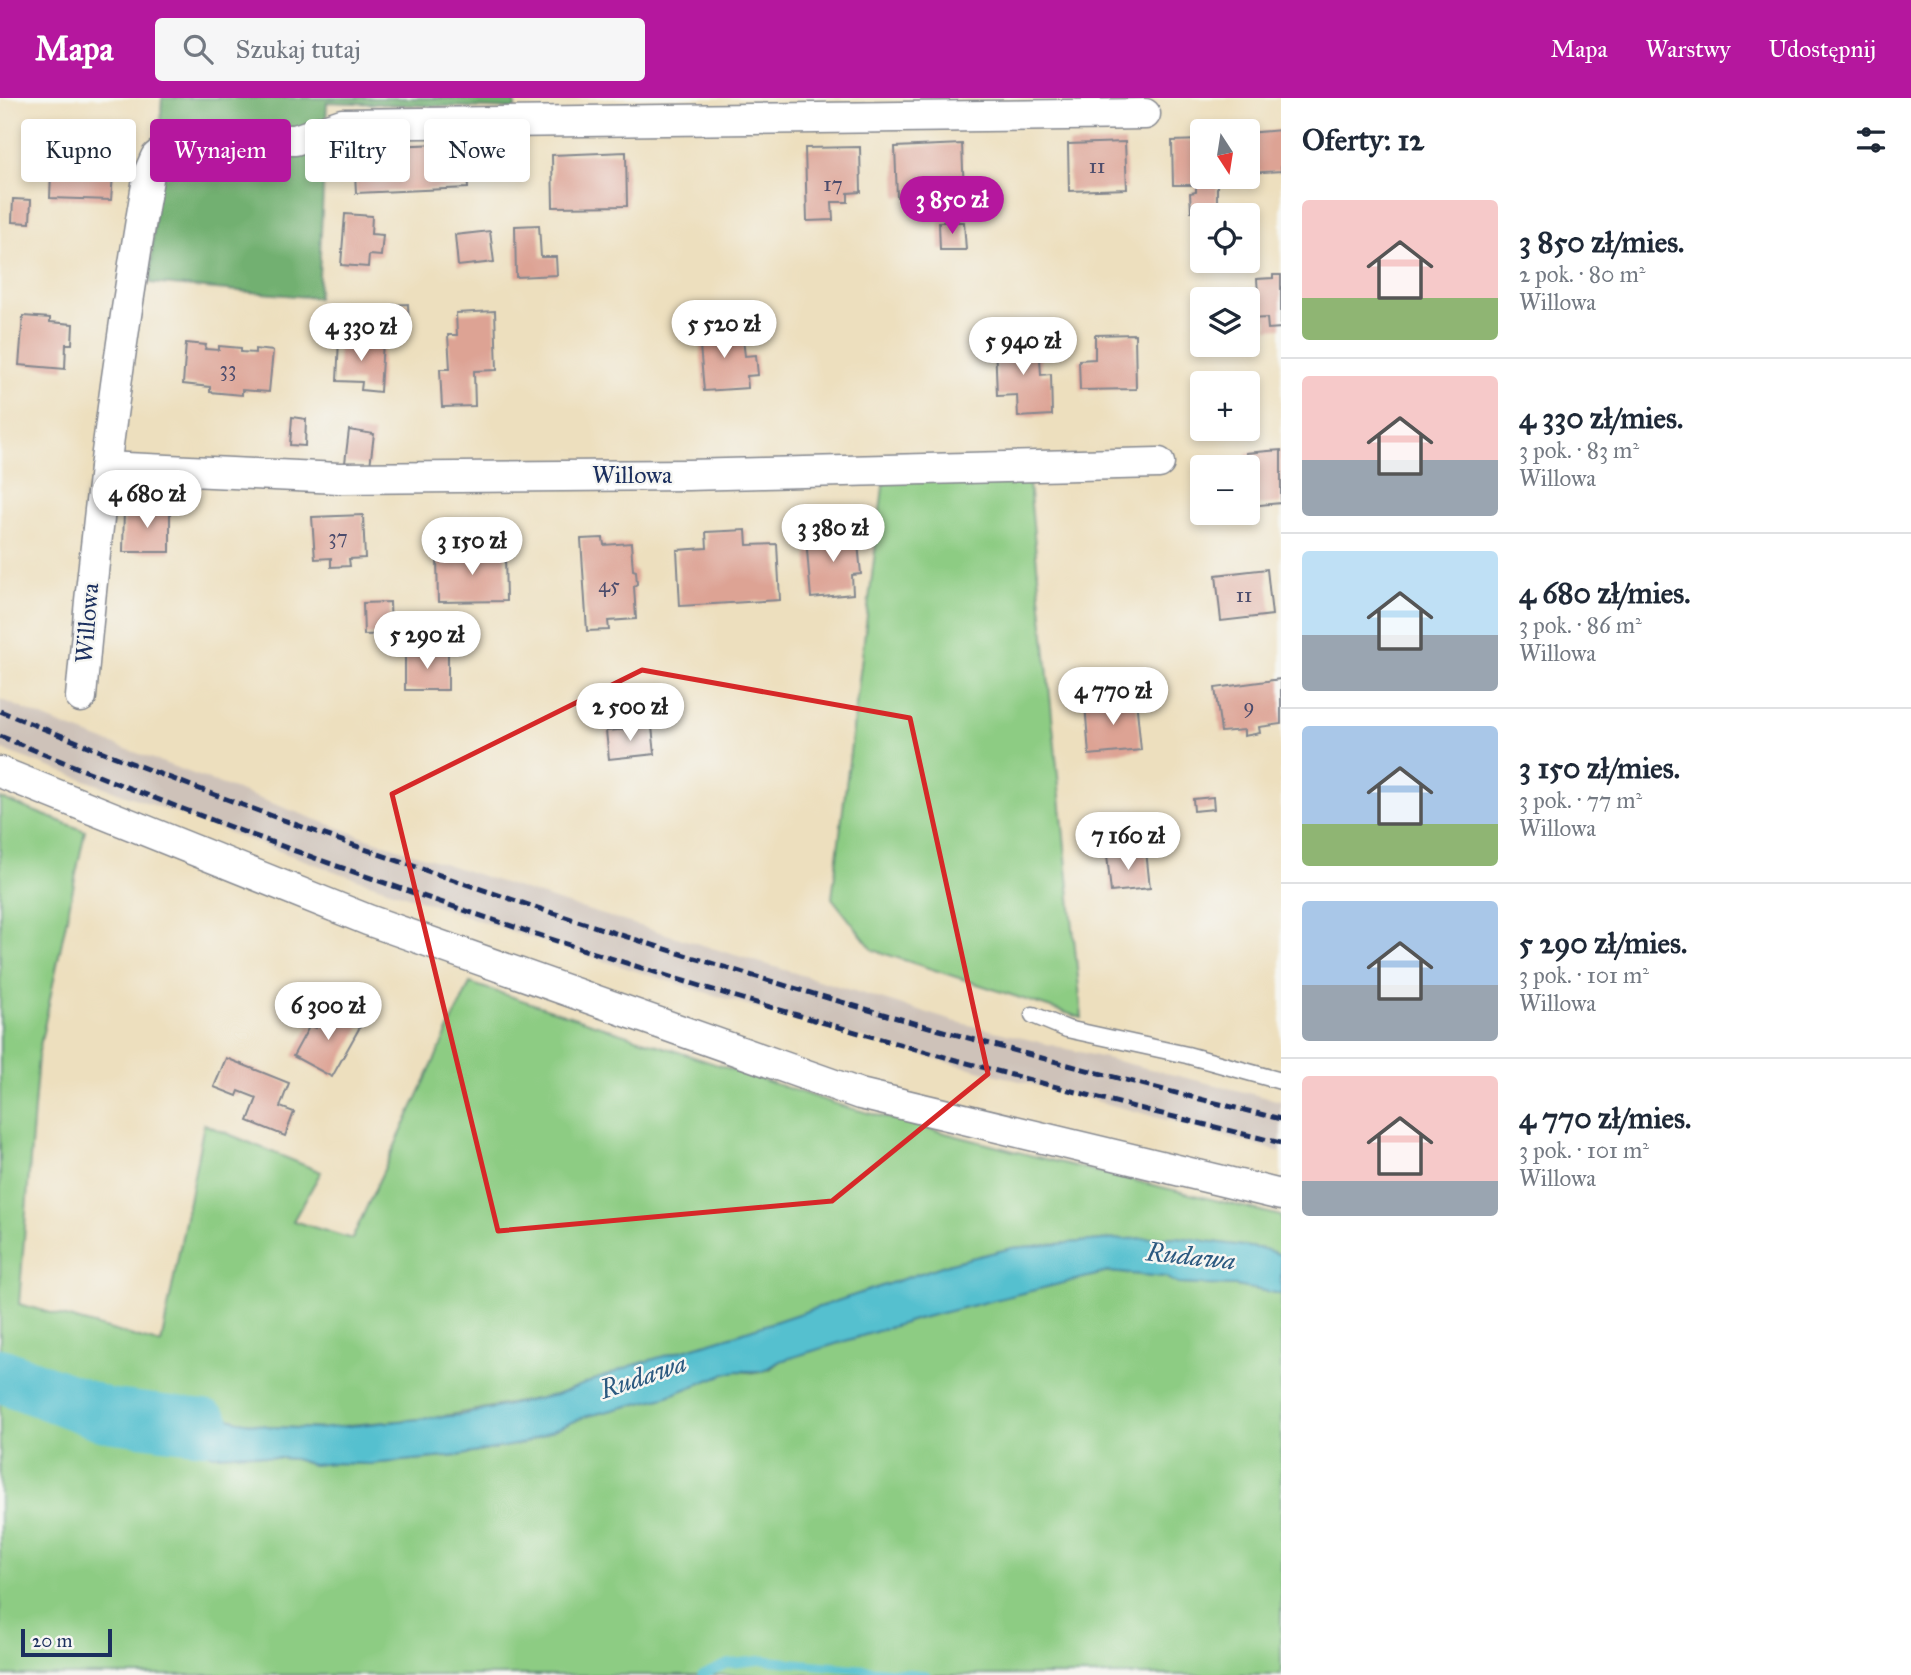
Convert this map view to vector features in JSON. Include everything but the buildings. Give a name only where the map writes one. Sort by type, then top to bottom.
[{"type":"street","name":"Willowa","points":[[81,697],[91,580],[127,298],[149,173],[156,157],[167,148],[204,139],[295,140],[343,111],[1145,114]]},
{"type":"street","name":"Willowa","points":[[105,467],[353,478],[688,475],[1159,463]]},
{"type":"street","points":[[0,772],[368,920],[860,1094],[1281,1195]]},
{"type":"lane","points":[[1033,1015],[1067,1028],[1187,1055],[1281,1081]]},
{"type":"highlighted area","points":[[642,670],[910,718],[988,1074],[832,1201],[498,1231],[392,794]]},
{"type":"shaded area","points":[[0,699],[56,723],[358,835],[564,903],[953,1021],[1281,1101],[1281,1152],[928,1057],[737,1002],[546,943],[334,871],[0,749]]},
{"type":"green space","points":[[162,98],[515,98],[515,109],[327,102],[326,119],[305,119],[305,182],[323,182],[318,298],[150,283],[157,182],[291,182],[291,119],[161,119]]},
{"type":"green space","points":[[1028,474],[1082,1018],[873,950],[832,898],[884,479]]},
{"type":"green space","points":[[0,798],[85,831],[38,1056],[19,1304],[161,1344],[204,1124],[321,1172],[293,1221],[352,1239],[470,983],[842,1106],[1281,1216],[1281,1255],[1264,1249],[1177,1237],[1012,1248],[951,1263],[741,1333],[631,1366],[556,1395],[433,1418],[349,1425],[332,1429],[273,1427],[134,1398],[128,1433],[185,1438],[208,1453],[247,1453],[294,1459],[313,1465],[370,1464],[457,1456],[524,1443],[584,1417],[665,1397],[724,1374],[737,1371],[757,1373],[770,1369],[780,1361],[917,1319],[1108,1272],[1166,1277],[1178,1284],[1236,1286],[1281,1294],[1281,1675],[0,1675]]},
{"type":"water","points":[[1177,1237],[1264,1249],[1281,1255],[1281,1294],[1236,1286],[1178,1284],[1166,1277],[1108,1272],[917,1319],[780,1361],[763,1371],[724,1374],[665,1397],[584,1417],[524,1443],[457,1456],[370,1464],[313,1465],[294,1459],[247,1453],[213,1455],[185,1438],[127,1433],[133,1398],[273,1427],[318,1429],[461,1415],[556,1395],[631,1366],[741,1333],[951,1263],[1012,1248]]},
{"type":"waterway","name":"Rudawa","points":[[0,1375],[106,1415],[204,1427]]},
{"type":"waterway","points":[[702,1675],[727,1664],[763,1660],[926,1675]]},
{"type":"railway","points":[[0,711],[314,831],[633,939],[955,1034],[1281,1119]]},
{"type":"railway","points":[[0,736],[156,799],[314,858],[632,965],[955,1060],[1281,1143]]}]
